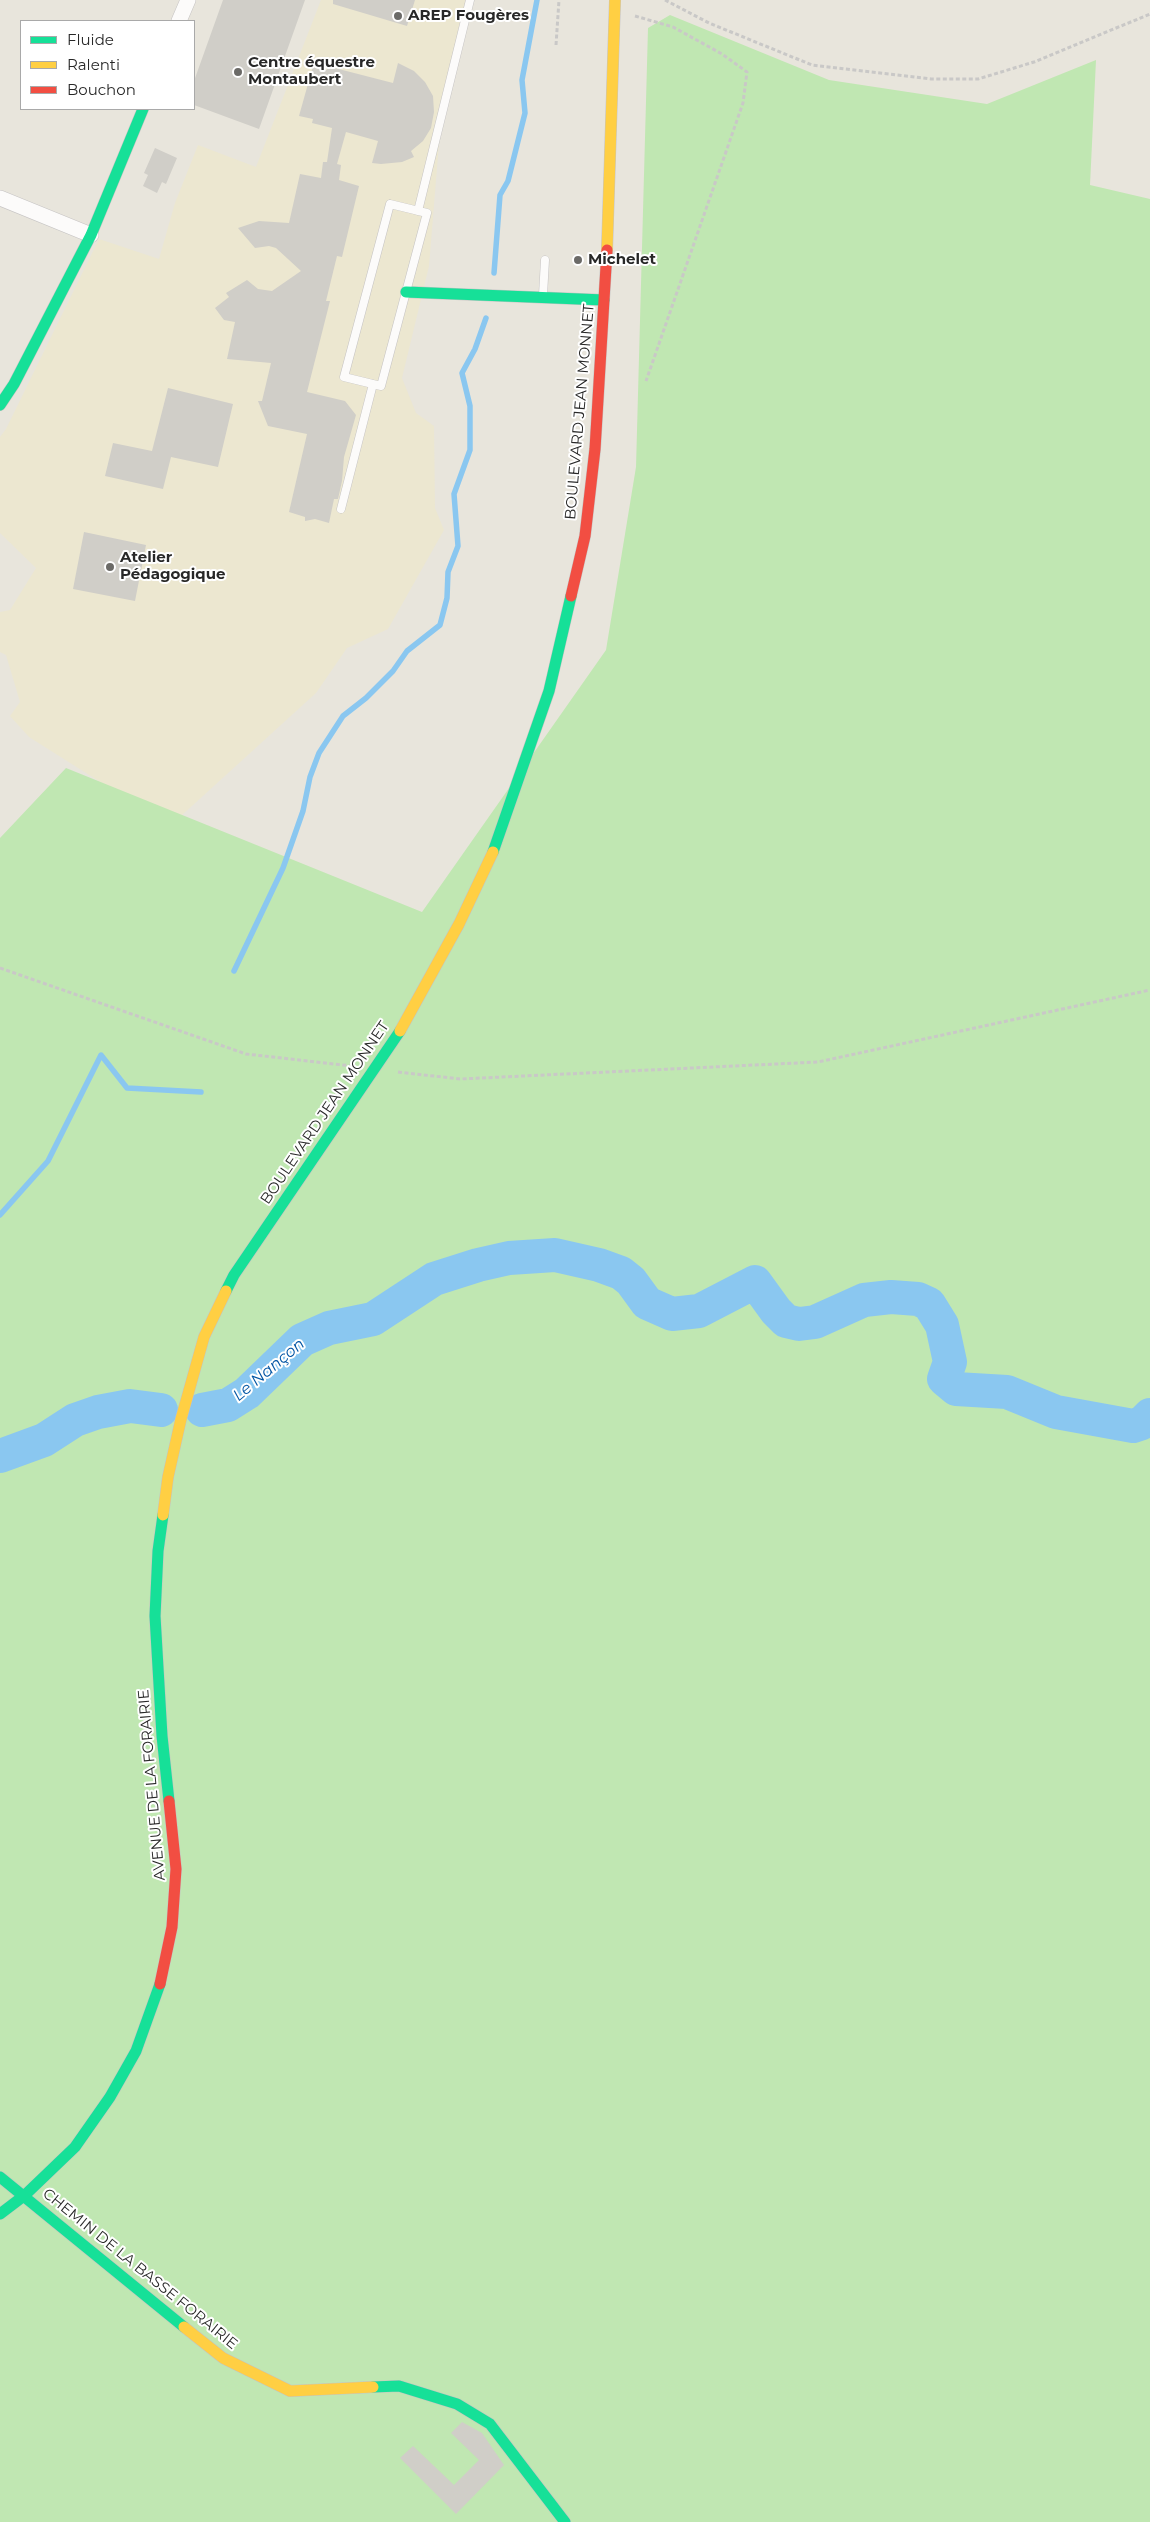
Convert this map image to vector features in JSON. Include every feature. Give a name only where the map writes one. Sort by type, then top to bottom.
[{"type":"main road","name":"BOULEVARD JEAN MONNET","points":[[181,1419],[204,1337],[234,1275],[376,1069],[459,924],[497,844],[549,691],[585,536],[595,449],[604,300],[615,5]]},
{"type":"main road","points":[[0,405],[14,384],[92,235],[143,110]]},
{"type":"main road","points":[[406,292],[543,296],[604,300]]},
{"type":"main road","name":"AVENUE DE LA FORAIRIE","points":[[0,2214],[25,2195],[75,2147],[110,2097],[136,2051],[154,2004],[165,1964],[172,1927],[176,1869],[162,1736],[155,1616],[158,1551],[167,1486],[181,1419]]},
{"type":"main road","name":"CHEMIN DE LA BASSE FORAIRIE","points":[[0,2177],[25,2195],[223,2358],[290,2391],[399,2386],[457,2404],[490,2424],[565,2522]]},
{"type":"street","points":[[180,20],[188,0]]},
{"type":"street","points":[[0,198],[92,235]]},
{"type":"lane","points":[[418,211],[470,0]]},
{"type":"lane","points":[[390,204],[427,213],[406,292],[381,386],[344,377],[390,204]]},
{"type":"lane","points":[[543,296],[545,260]]},
{"type":"lane","points":[[341,509],[373,384]]},
{"type":"path","points":[[556,45],[559,0]]},
{"type":"path","points":[[666,0],[709,24],[812,65],[931,80],[978,79],[1034,62],[1150,14]]},
{"type":"path","points":[[615,5],[673,27],[722,54],[747,72],[743,103],[646,381]]},
{"type":"path","points":[[0,968],[246,1054],[460,1079],[818,1062],[1150,990]]},
{"type":"shaded area","points":[[321,0],[473,0],[441,119],[429,266],[402,378],[416,413],[434,426],[435,508],[444,530],[388,629],[347,648],[316,693],[170,826],[29,737],[10,716],[20,702],[6,655],[0,652],[0,612],[10,610],[36,568],[0,533],[0,437],[6,429],[99,239],[159,259],[175,203],[198,145],[256,167]]},
{"type":"green space","points":[[670,15],[829,80],[987,104],[1096,60],[1090,185],[1150,199],[1150,2522],[0,2522],[0,838],[66,768],[422,912],[606,650],[636,467],[648,28]]},
{"type":"building","name":"Centre équestre Montaubert","points":[[223,0],[305,0],[259,129],[195,105],[195,78]]},
{"type":"building","points":[[333,0],[415,0],[407,26],[333,4]]},
{"type":"building","points":[[398,63],[414,71],[425,82],[433,96],[434,112],[431,128],[423,141],[411,151],[414,157],[402,162],[381,164],[372,163],[378,141],[346,132],[337,164],[341,165],[339,180],[359,186],[342,257],[337,256],[326,301],[330,301],[307,392],[345,401],[356,415],[344,457],[338,499],[334,499],[329,523],[315,519],[305,521],[305,517],[289,512],[307,434],[268,426],[258,401],[262,401],[271,363],[227,359],[235,322],[224,320],[215,308],[229,297],[226,293],[247,280],[258,289],[272,291],[301,271],[276,248],[269,246],[255,248],[238,228],[259,221],[289,223],[300,174],[321,178],[323,162],[327,162],[332,128],[312,123],[313,119],[299,116],[313,66],[327,70],[327,66],[393,83]]},
{"type":"building","points":[[155,148],[177,158],[166,184],[162,182],[157,193],[143,186],[148,175],[144,173]]},
{"type":"building","points":[[168,388],[233,404],[218,467],[171,457],[163,489],[105,476],[113,443],[152,451]]},
{"type":"building","name":"Atelier Pédagogique","points":[[84,532],[146,545],[135,601],[73,589]]},
{"type":"building","points":[[462,2422],[482,2433],[504,2465],[456,2514],[400,2458],[413,2446],[454,2485],[479,2460],[451,2433]]},
{"type":"waterway","points":[[494,273],[500,195],[508,181],[525,113],[522,80],[537,0]]},
{"type":"waterway","points":[[234,971],[283,868],[303,811],[310,777],[319,753],[343,716],[366,698],[393,671],[407,651],[440,625],[447,598],[448,572],[458,546],[454,494],[470,450],[470,406],[462,373],[475,349],[486,318]]},
{"type":"waterway","points":[[0,1215],[48,1161],[101,1055],[127,1088],[201,1092]]},
{"type":"waterway","name":"Le Nançon","points":[[202,1410],[228,1405],[247,1393],[302,1340],[329,1328],[373,1319],[434,1279],[478,1265],[509,1258],[555,1255],[599,1265],[621,1273],[631,1281],[647,1303],[672,1314],[699,1311],[755,1282],[776,1311],[786,1321],[799,1324],[815,1322],[864,1300],[891,1297],[918,1299],[929,1304],[942,1325],[950,1362],[944,1379],[956,1389],[1007,1392],[1056,1412],[1133,1426],[1142,1423],[1150,1415]]},
{"type":"waterway","name":"Le Nançon","points":[[0,1456],[44,1440],[75,1420],[98,1412],[130,1406],[161,1410]]},
{"type":"traffic: fast","points":[[0,405],[14,384],[91,235],[143,110]]},
{"type":"traffic: fast","points":[[406,292],[604,300]]},
{"type":"traffic: fast","points":[[493,852],[549,691],[571,596]]},
{"type":"traffic: fast","points":[[226,1291],[234,1275],[400,1031]]},
{"type":"traffic: fast","points":[[163,1515],[158,1551],[155,1616],[162,1736],[169,1801]]},
{"type":"traffic: fast","points":[[0,2214],[25,2195],[75,2147],[110,2097],[136,2051],[160,1984]]},
{"type":"traffic: fast","points":[[0,2177],[184,2327]]},
{"type":"traffic: fast","points":[[373,2387],[399,2386],[457,2404],[490,2424],[565,2522]]},
{"type":"traffic: slow","points":[[607,250],[615,0]]},
{"type":"traffic: slow","points":[[400,1031],[459,924],[493,852]]},
{"type":"traffic: slow","points":[[163,1515],[168,1477],[181,1419],[204,1337],[226,1291]]},
{"type":"traffic: slow","points":[[184,2327],[223,2358],[290,2391],[373,2387]]},
{"type":"traffic: jam","points":[[571,596],[585,536],[595,449],[607,250]]},
{"type":"traffic: jam","points":[[160,1984],[172,1927],[176,1869],[169,1801]]},
{"type":"place","name":"AREP Fougères","points":[[398,16]]},
{"type":"place","name":"Centre équestre Montaubert","points":[[238,72]]},
{"type":"place","name":"Michelet","points":[[578,260]]},
{"type":"place","name":"Atelier Pédagogique","points":[[110,567]]}]
